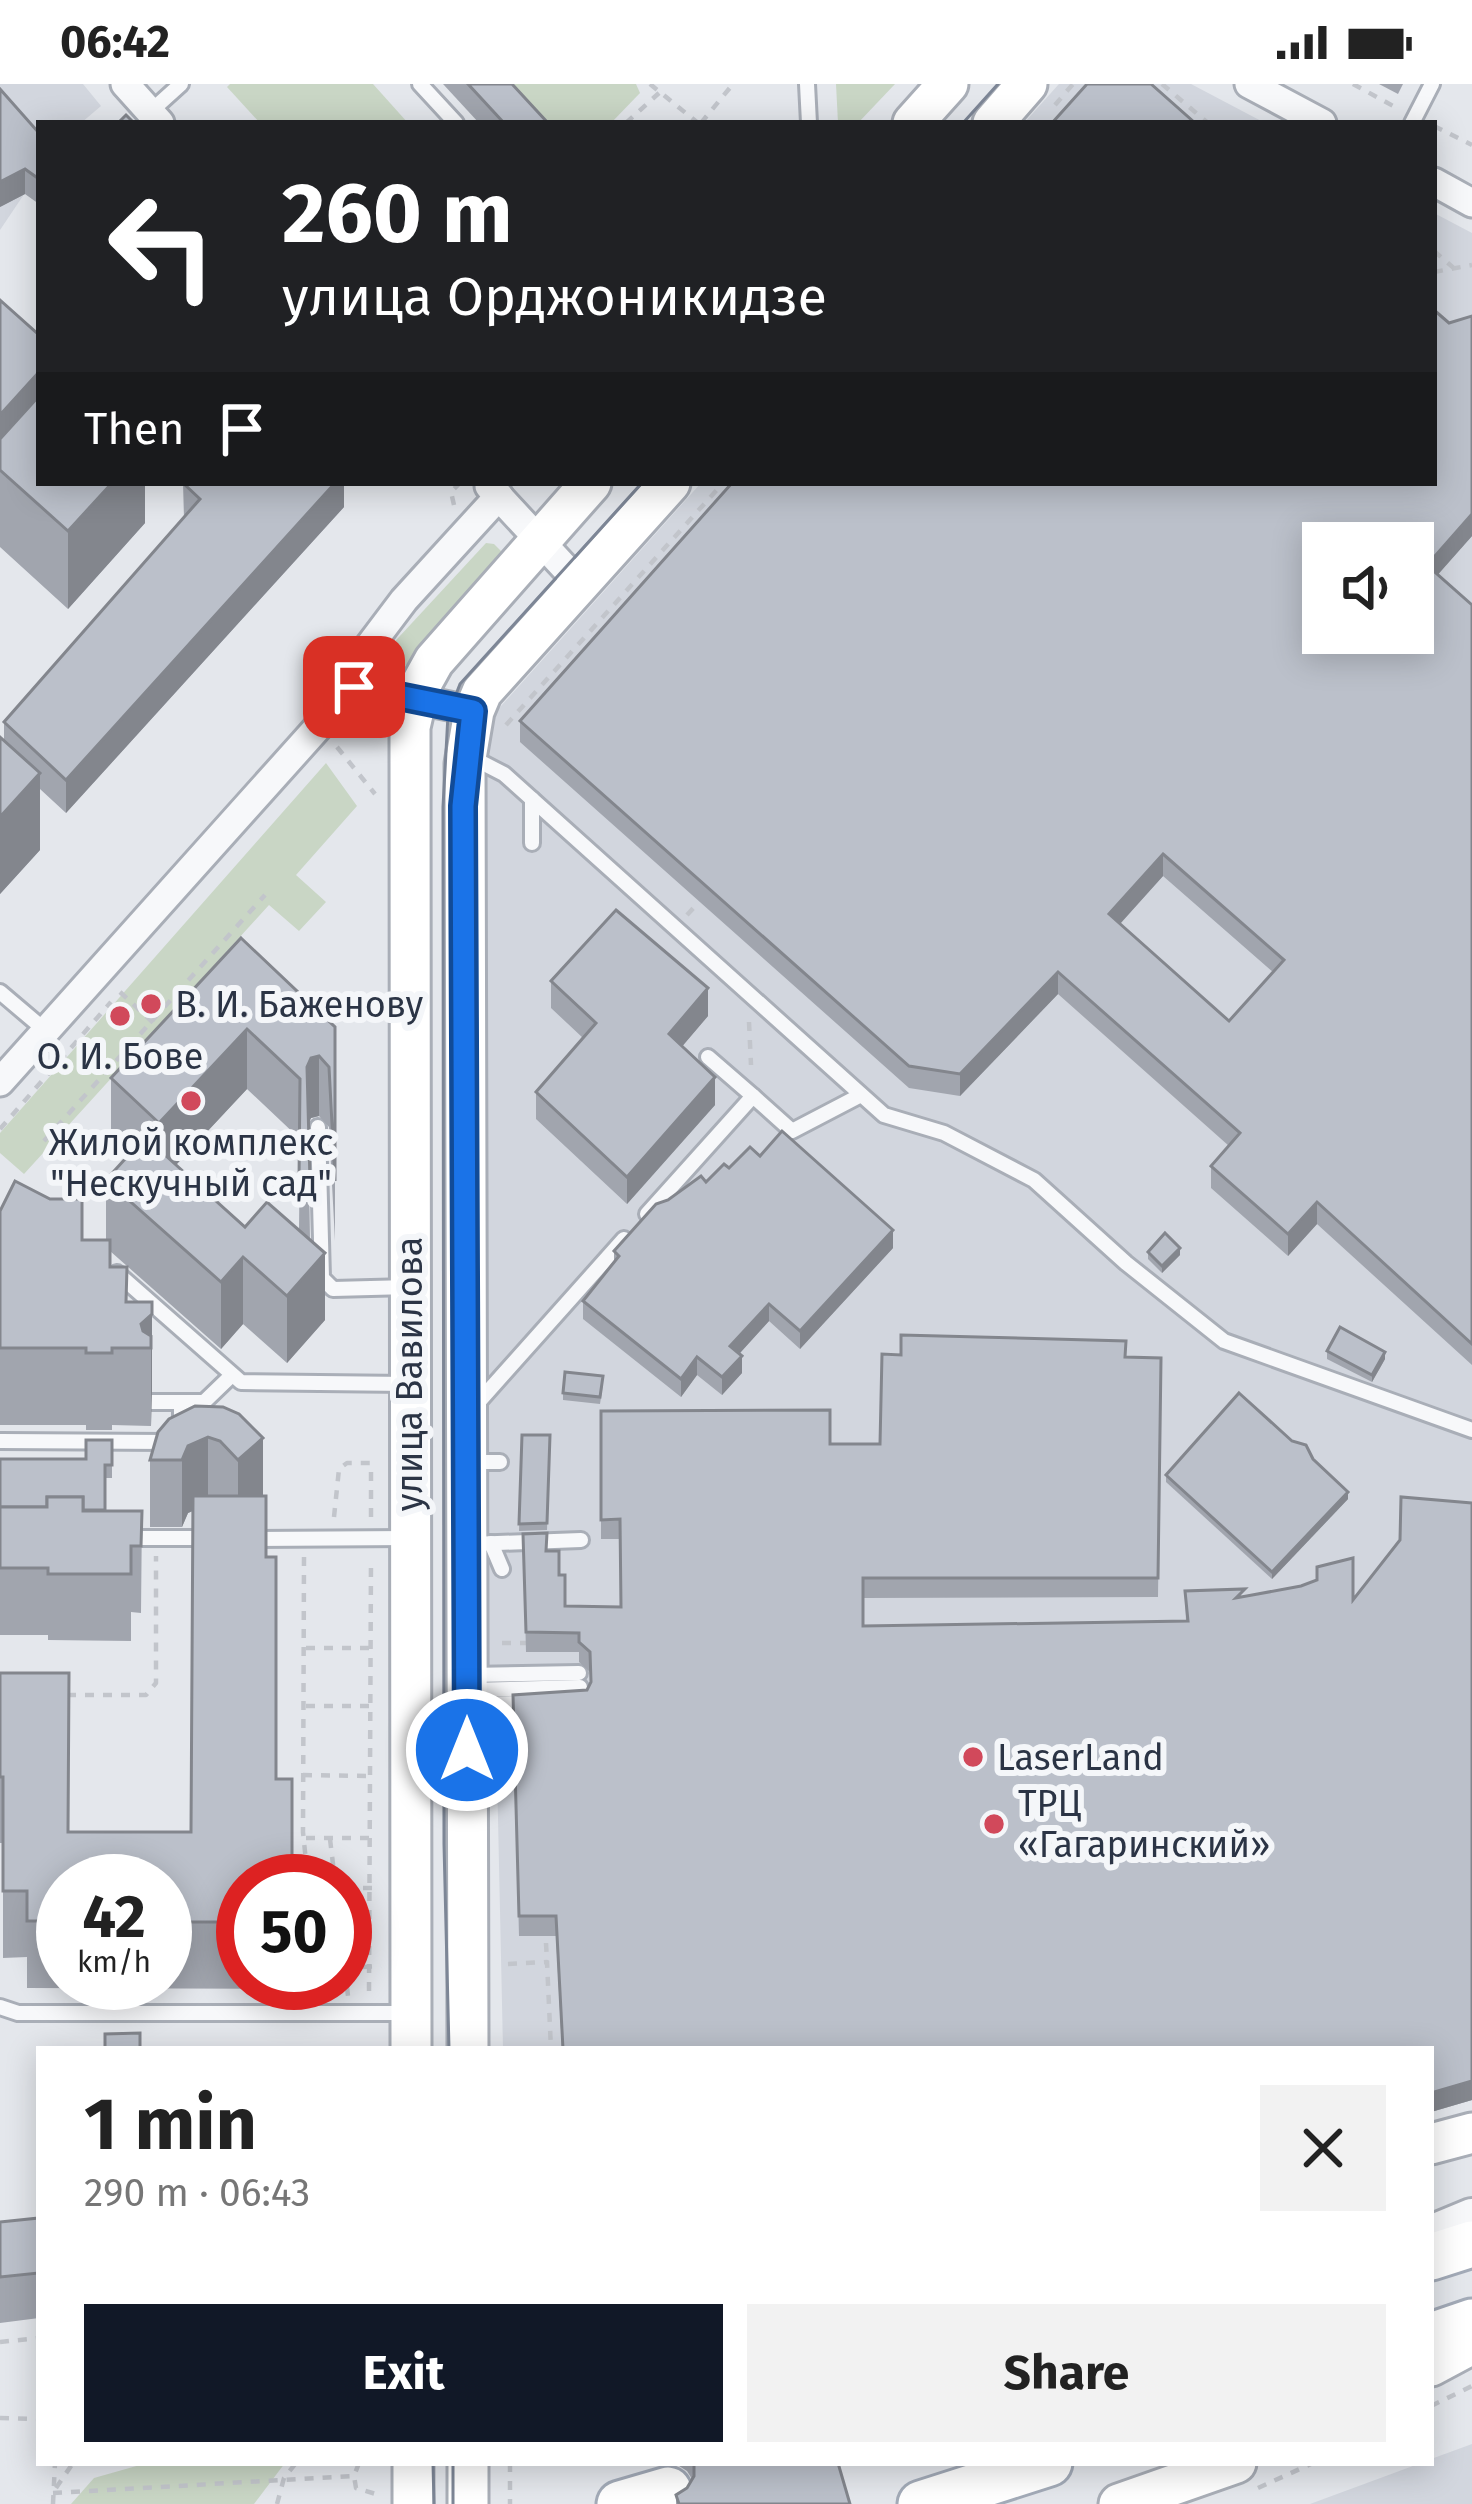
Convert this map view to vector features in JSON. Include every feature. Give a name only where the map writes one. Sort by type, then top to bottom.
[{"type":"main road","points":[[916,120],[948,84]]},
{"type":"main road","points":[[996,120],[1027,84]]},
{"type":"main road","points":[[415,700],[434,661],[588,486]]},
{"type":"main road","points":[[489,719],[482,692],[667,486]]},
{"type":"main road","name":"улица Вавилова","points":[[411,2031],[390,1538],[409,1384],[409,767],[415,700]]},
{"type":"main road","name":"улица Вавилова","points":[[468,2046],[467,1690],[483,1462],[466,1400],[466,755],[489,719]]},
{"type":"main road","points":[[409,1384],[466,1400]]},
{"type":"main road","points":[[1434,2143],[1472,2133]]},
{"type":"main road","points":[[1434,2256],[1472,2244]]},
{"type":"main road","points":[[1434,2335],[1472,2322]]},
{"type":"main road","points":[[1434,2364],[1472,2344]]},
{"type":"main road","points":[[398,2500],[412,2466]]},
{"type":"main road","points":[[468,2466],[468,2504]]},
{"type":"main road","points":[[921,2504],[1040,2466]]},
{"type":"main road","points":[[1119,2504],[1227,2466]]},
{"type":"main road","points":[[620,2504],[668,2490]]},
{"type":"street","points":[[125,84],[155,118]]},
{"type":"street","points":[[1249,84],[1316,120]]},
{"type":"street","points":[[1437,184],[1472,202]]},
{"type":"street","points":[[3,1073],[354,687],[361,656],[493,490],[580,584]]},
{"type":"street","points":[[354,687],[489,719]]},
{"type":"street","points":[[1434,2233],[1472,2218]]},
{"type":"lane","points":[[155,118],[181,84]]},
{"type":"lane","points":[[420,84],[453,120]]},
{"type":"lane","points":[[807,84],[809,120]]},
{"type":"lane","points":[[1413,120],[1432,84]]},
{"type":"lane","points":[[466,755],[495,767],[884,1114],[944,1133],[1034,1180],[1126,1263],[1224,1341],[1472,1430]]},
{"type":"lane","points":[[532,799],[532,843]]},
{"type":"lane","points":[[0,992],[46,1031]]},
{"type":"lane","points":[[708,1057],[792,1131],[861,1096]]},
{"type":"lane","points":[[466,1400],[567,1311],[752,1096]]},
{"type":"lane","points":[[318,1127],[322,1277],[333,1289],[409,1287]]},
{"type":"lane","points":[[108,1265],[232,1376],[250,1384],[409,1384]]},
{"type":"lane","points":[[152,1402],[208,1400],[232,1376]]},
{"type":"lane","points":[[0,1441],[168,1442],[181,1429],[181,1402]]},
{"type":"lane","points":[[112,1538],[219,1538]]},
{"type":"lane","points":[[240,1538],[390,1538]]},
{"type":"lane","points":[[479,1544],[581,1540]]},
{"type":"lane","points":[[479,1544],[502,1569]]},
{"type":"lane","points":[[467,1690],[580,1687],[467,1690]]},
{"type":"lane","points":[[0,2007],[18,2013],[369,2013],[411,2031]]},
{"type":"path","points":[[650,84],[695,120]]},
{"type":"path","points":[[702,120],[733,84]]},
{"type":"path","points":[[1162,84],[1204,120]]},
{"type":"path","points":[[1353,84],[1413,120]]},
{"type":"path","points":[[629,120],[659,93]]},
{"type":"path","points":[[1437,128],[1472,145]]},
{"type":"path","points":[[1437,254],[1456,270]]},
{"type":"path","points":[[1437,272],[1472,265]]},
{"type":"path","points":[[455,508],[451,492],[457,486]]},
{"type":"path","points":[[489,719],[719,486]]},
{"type":"path","points":[[329,752],[337,746],[384,805]]},
{"type":"path","points":[[44,1141],[265,895]]},
{"type":"path","points":[[259,902],[266,908]]},
{"type":"path","points":[[687,916],[699,902]]},
{"type":"path","points":[[0,1129],[120,992],[168,1036]]},
{"type":"path","points":[[331,1539],[338,1472],[347,1463],[371,1463],[390,1538],[370,1648],[370,1854]]},
{"type":"path","points":[[62,1695],[146,1695],[154,1688],[156,1538]]},
{"type":"path","points":[[304,1539],[305,1854]]},
{"type":"path","points":[[499,1643],[526,1642]]},
{"type":"path","points":[[304,1648],[384,1646]]},
{"type":"path","points":[[304,1706],[384,1705]]},
{"type":"path","points":[[304,1775],[385,1776]]},
{"type":"path","points":[[304,1838],[384,1837]]},
{"type":"path","points":[[329,1838],[331,1854]]},
{"type":"path","points":[[372,1888],[384,1886]]},
{"type":"path","points":[[372,1937],[383,1935]]},
{"type":"path","points":[[546,1943],[551,2046]]},
{"type":"path","points":[[508,1964],[548,1962]]},
{"type":"path","points":[[372,1968],[383,1966]]},
{"type":"path","points":[[0,2342],[36,2338]]},
{"type":"path","points":[[1434,2405],[1472,2386]]},
{"type":"path","points":[[0,2418],[36,2419]]},
{"type":"path","points":[[52,2504],[55,2466]]},
{"type":"path","points":[[53,2492],[71,2466]]},
{"type":"path","points":[[277,2504],[284,2478],[294,2466]]},
{"type":"path","points":[[358,2466],[356,2488],[398,2500]]},
{"type":"path","points":[[510,2466],[510,2504]]},
{"type":"path","points":[[53,2492],[355,2476]]},
{"type":"shaded area","points":[[0,84],[83,84],[101,106],[85,120],[36,120],[36,176],[0,230]]},
{"type":"shaded area","points":[[1059,84],[1191,84],[1259,120],[1027,120]]},
{"type":"shaded area","points":[[1437,215],[1472,233],[1472,2100],[1434,2111],[1434,2046],[503,2046],[497,1772],[484,1715],[481,762],[492,716],[698,486],[1437,486]]},
{"type":"shaded area","points":[[1472,2444],[1472,2504],[1310,2504],[1413,2466],[1434,2466],[1434,2458]]},
{"type":"green space","points":[[373,84],[405,120],[257,120],[227,87]]},
{"type":"green space","points":[[505,84],[636,84],[640,93],[614,120],[538,120]]},
{"type":"green space","points":[[836,84],[895,84],[861,120],[838,120]]},
{"type":"green space","points":[[486,543],[494,544],[504,560],[392,680],[383,679],[374,664]]},
{"type":"green space","points":[[326,763],[357,806],[296,875],[326,902],[299,931],[269,905],[24,1174],[0,1153],[0,1133]]},
{"type":"green space","points":[[136,2466],[283,2466],[254,2504],[71,2504],[94,2478]]},
{"type":"building","points":[[468,84],[512,84],[545,120],[501,120]]},
{"type":"building","points":[[1087,84],[1151,84],[1192,120],[1055,120]]},
{"type":"building","points":[[0,89],[36,130],[36,177],[25,169],[0,182]]},
{"type":"building","points":[[0,300],[36,332],[36,375],[0,415]]},
{"type":"building","points":[[1437,313],[1449,323],[1472,316],[1472,514],[1434,557],[1434,522],[1302,522],[1302,654],[1434,654],[1434,571],[1472,605],[1472,1344],[1317,1202],[1288,1234],[1211,1166],[1240,1133],[1058,972],[960,1074],[909,1066],[520,721],[729,486],[1437,486]],"holes":[[[1163,854],[1284,960],[1229,1021],[1109,914]]]},
{"type":"building","points":[[36,399],[36,486],[109,486],[68,531],[0,470],[0,439]]},
{"type":"building","points":[[186,486],[332,486],[66,780],[4,722],[200,499]]},
{"type":"building","points":[[0,737],[40,773],[0,817]]},
{"type":"building","points":[[616,910],[708,988],[669,1034],[715,1077],[627,1177],[536,1092],[596,1023],[551,981]]},
{"type":"building","points":[[241,938],[335,1027],[335,1181],[329,1067],[319,1056],[311,1058],[307,1067],[310,1181],[299,1181],[300,1079],[247,1029],[159,1123],[111,1078]]},
{"type":"building","points":[[782,1131],[893,1230],[800,1331],[769,1304],[730,1346],[742,1356],[722,1377],[697,1357],[681,1379],[583,1301],[619,1256],[614,1251],[656,1204],[701,1176],[706,1182],[750,1147],[760,1156]]},
{"type":"building","points":[[145,1137],[245,1227],[267,1202],[325,1253],[287,1296],[243,1257],[221,1282],[106,1180]]},
{"type":"building","points":[[15,1181],[50,1199],[82,1199],[82,1240],[110,1240],[110,1267],[127,1267],[126,1302],[152,1302],[152,1314],[141,1324],[151,1336],[151,1348],[86,1353],[86,1348],[0,1348],[0,1211]]},
{"type":"building","points":[[1165,1233],[1180,1248],[1162,1266],[1148,1252]]},
{"type":"building","points":[[1340,1327],[1385,1352],[1372,1375],[1327,1351]]},
{"type":"building","name":"ТРЦ «Гагаринский»","points":[[901,1335],[1126,1341],[1125,1357],[1161,1358],[1158,1578],[863,1578],[863,1626],[1188,1621],[1185,1591],[1245,1589],[1236,1598],[1301,1586],[1317,1580],[1317,1567],[1353,1558],[1353,1600],[1400,1540],[1401,1497],[1472,1503],[1472,2081],[1434,2092],[1434,2046],[563,2046],[556,1916],[519,1916],[513,1695],[587,1690],[590,1652],[579,1642],[579,1633],[526,1632],[523,1534],[547,1533],[546,1551],[559,1551],[565,1606],[621,1607],[620,1519],[601,1520],[601,1411],[830,1410],[830,1444],[880,1444],[882,1354],[901,1355]]},
{"type":"building","points":[[565,1372],[603,1376],[600,1397],[563,1393]]},
{"type":"building","points":[[1239,1393],[1292,1441],[1306,1445],[1313,1459],[1348,1492],[1272,1572],[1166,1475]]},
{"type":"building","points":[[195,1406],[223,1407],[239,1414],[263,1438],[238,1460],[220,1441],[208,1437],[188,1446],[182,1460],[150,1460],[158,1432],[169,1419]]},
{"type":"building","points":[[522,1435],[550,1435],[547,1523],[519,1524]]},
{"type":"building","points":[[86,1440],[112,1440],[112,1465],[105,1465],[105,1510],[83,1510],[83,1497],[47,1497],[47,1507],[0,1507],[0,1459],[86,1459]]},
{"type":"building","points":[[193,1496],[266,1496],[266,1557],[276,1557],[276,1779],[292,1779],[292,1854],[216,1854],[216,1922],[192,1922],[192,1854],[36,1854],[36,1921],[27,1921],[27,1891],[3,1891],[0,1673],[69,1673],[68,1832],[191,1832]]},
{"type":"building","points":[[47,1497],[83,1497],[83,1511],[142,1511],[141,1546],[131,1546],[131,1574],[48,1574],[48,1568],[0,1568],[0,1507],[47,1507]]},
{"type":"building","points":[[140,2033],[140,2046],[105,2046],[105,2034]]},
{"type":"building","points":[[36,2218],[36,2273],[0,2277],[0,2222]]},
{"type":"building","points":[[694,2466],[839,2466],[850,2504],[679,2504],[676,2495],[694,2476]]},
{"type":"tram line","points":[[966,120],[998,84]]},
{"type":"tram line","points":[[449,2046],[444,1844],[443,807],[448,715],[460,684],[639,486]]},
{"type":"tram line","points":[[433,2466],[434,2504]]},
{"type":"tram line","points":[[453,2466],[453,2504]]},
{"type":"place","name":"В. И. Баженову","points":[[151,1004]]},
{"type":"place","name":"О. И. Бове","points":[[120,1016]]},
{"type":"place","name":"Жилой комплекс \"Нескучный сад\"","points":[[191,1101]]},
{"type":"place","name":"LaserLand","points":[[973,1757]]},
{"type":"place","name":"ТРЦ «Гагаринский»","points":[[994,1824]]},
{"type":"route","points":[[354,687],[473,711],[463,806],[467,1750]]}]
